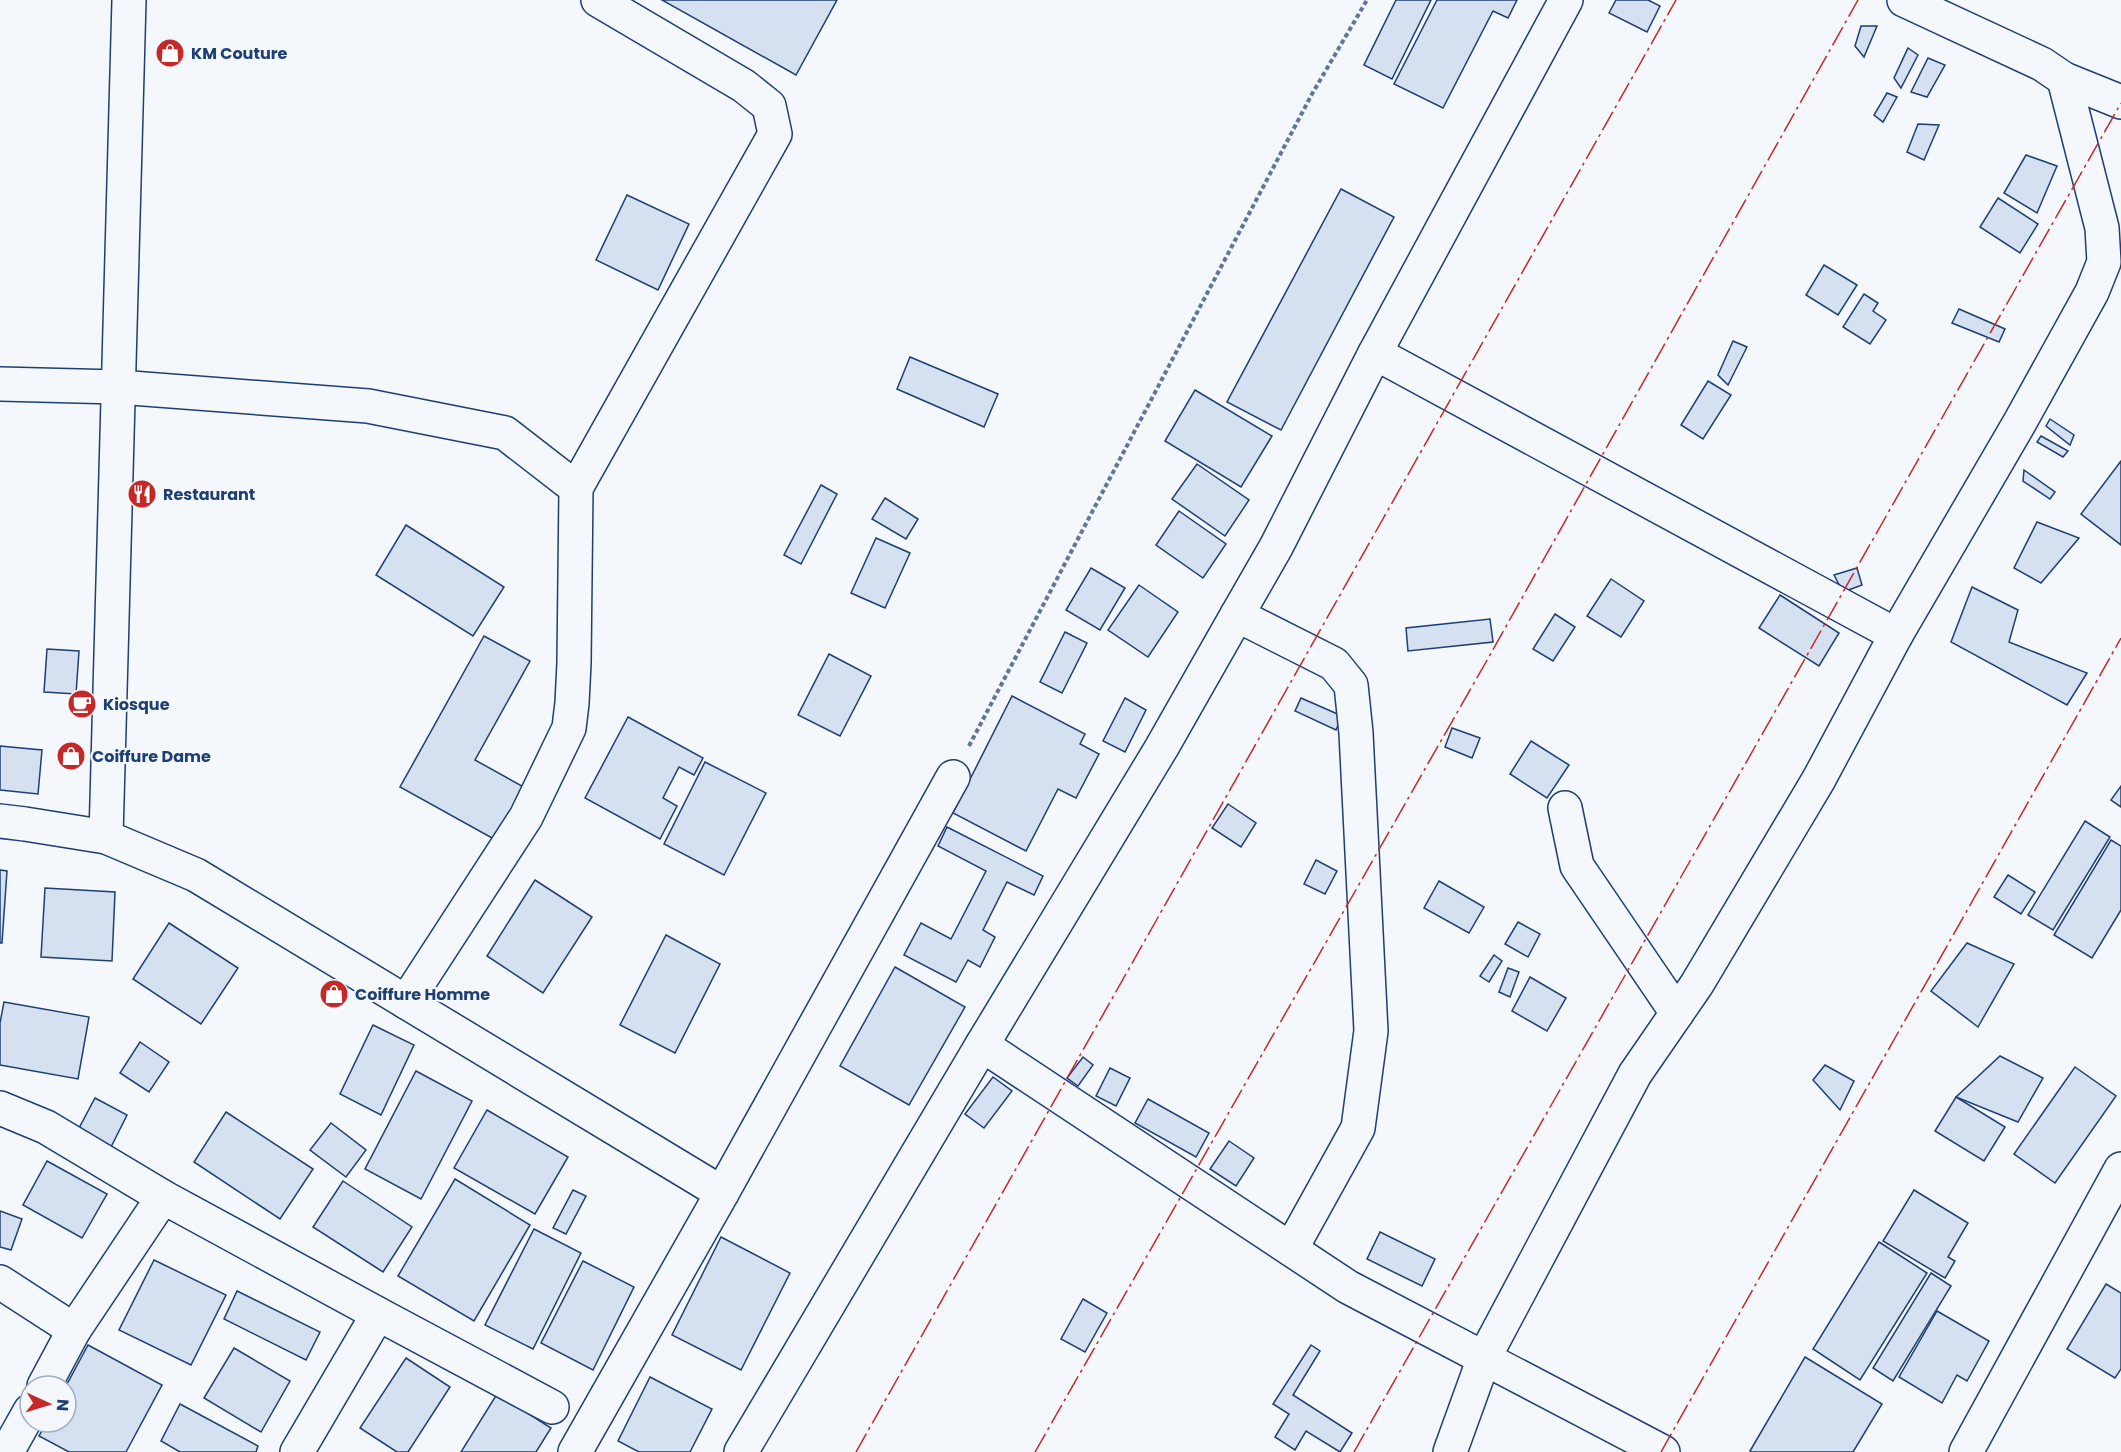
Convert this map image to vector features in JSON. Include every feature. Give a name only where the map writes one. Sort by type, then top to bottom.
[{"type":"street","points":[[106,837],[129,0]]},
{"type":"street","points":[[406,1002],[526,817],[569,728],[574,663],[576,488],[775,134],[769,106],[744,86],[598,0]]},
{"type":"street","points":[[741,1452],[1162,747],[1276,547],[1375,353],[1566,0]]},
{"type":"street","points":[[1904,0],[2042,64],[2064,79],[2121,102]]},
{"type":"street","points":[[1450,1452],[1484,1358],[1635,1074],[1697,984],[1819,779],[1896,635],[2020,422],[2092,292],[2104,262],[2102,228],[2064,79]]},
{"type":"street","points":[[1375,353],[1896,635]]},
{"type":"street","points":[[0,384],[118,387],[368,406],[505,433],[576,488]]},
{"type":"street","points":[[1237,615],[1334,664],[1351,685],[1356,734],[1371,1031],[1358,1128],[1291,1250]]},
{"type":"street","points":[[580,1450],[953,777]]},
{"type":"street","points":[[1565,808],[1577,866],[1677,1013]]},
{"type":"street","points":[[0,821],[106,837],[196,875],[722,1193]]},
{"type":"street","points":[[982,1045],[1348,1287],[1662,1452]]},
{"type":"street","points":[[0,1108],[46,1127],[163,1197],[552,1407]]},
{"type":"street","points":[[1966,1452],[2121,1168]]},
{"type":"street","points":[[50,1374],[74,1330],[163,1197]]},
{"type":"street","points":[[0,1282],[74,1330]]},
{"type":"street","points":[[297,1452],[378,1314]]},
{"type":"street","points":[[8,1452],[18,1433]]},
{"type":"path","points":[[953,777],[1312,94],[1366,0]]},
{"type":"building","points":[[662,0],[837,0],[796,75]]},
{"type":"building","points":[[1396,0],[1431,0],[1392,79],[1364,65]]},
{"type":"building","points":[[1437,0],[1517,0],[1508,18],[1493,11],[1443,108],[1394,84]]},
{"type":"building","points":[[1616,0],[1648,0],[1660,6],[1647,32],[1609,13]]},
{"type":"building","points":[[1861,26],[1877,26],[1864,57],[1855,46]]},
{"type":"building","points":[[1908,48],[1918,55],[1901,88],[1894,78]]},
{"type":"building","points":[[1928,58],[1945,65],[1927,97],[1911,92]]},
{"type":"building","points":[[1887,93],[1897,97],[1883,122],[1874,115]]},
{"type":"building","points":[[1918,124],[1939,125],[1924,160],[1907,152]]},
{"type":"building","points":[[2026,155],[2057,166],[2037,213],[2004,193]]},
{"type":"building","points":[[1341,189],[1394,217],[1281,430],[1227,402]]},
{"type":"building","points":[[627,195],[689,224],[658,290],[596,260]]},
{"type":"building","points":[[1998,198],[2038,224],[2020,253],[1980,227]]},
{"type":"building","points":[[1824,265],[1857,285],[1838,315],[1806,295]]},
{"type":"building","points":[[1864,294],[1878,303],[1873,311],[1886,320],[1870,344],[1843,327]]},
{"type":"building","points":[[1959,309],[2005,329],[1999,342],[1952,323]]},
{"type":"building","points":[[1733,341],[1747,347],[1728,385],[1718,375]]},
{"type":"building","points":[[910,357],[998,394],[984,427],[897,389]]},
{"type":"building","points":[[1708,381],[1731,395],[1703,439],[1681,425]]},
{"type":"building","points":[[1195,390],[1272,436],[1241,487],[1165,441]]},
{"type":"building","points":[[2050,419],[2074,435],[2070,445],[2046,426]]},
{"type":"building","points":[[2041,436],[2068,451],[2063,457],[2037,442]]},
{"type":"building","points":[[2121,461],[2121,545],[2081,514]]},
{"type":"building","points":[[1197,464],[1249,500],[1225,536],[1172,499]]},
{"type":"building","points":[[2024,470],[2055,492],[2050,499],[2023,481]]},
{"type":"building","points":[[821,485],[837,494],[801,564],[784,555]]},
{"type":"building","points":[[885,498],[918,519],[906,539],[872,519]]},
{"type":"building","points":[[1179,511],[1226,544],[1203,578],[1156,545]]},
{"type":"building","points":[[2037,522],[2079,538],[2041,583],[2014,568]]},
{"type":"building","points":[[406,525],[504,587],[473,636],[376,575]]},
{"type":"building","points":[[876,538],[910,553],[885,608],[851,593]]},
{"type":"building","points":[[1091,568],[1125,588],[1100,630],[1066,610]]},
{"type":"building","points":[[1857,568],[1862,585],[1843,592],[1834,575]]},
{"type":"building","points":[[1611,579],[1644,601],[1621,637],[1587,616]]},
{"type":"building","points":[[1139,585],[1178,612],[1148,657],[1108,630]]},
{"type":"building","points":[[1972,587],[2018,610],[2009,642],[2087,673],[2067,705],[1951,642]]},
{"type":"building","points":[[1780,595],[1839,633],[1819,666],[1759,628]]},
{"type":"building","points":[[1555,614],[1575,627],[1553,661],[1533,649]]},
{"type":"building","points":[[1490,619],[1493,642],[1408,651],[1406,628]]},
{"type":"building","points":[[1065,632],[1087,643],[1062,693],[1040,682]]},
{"type":"building","points":[[484,636],[530,661],[475,760],[531,791],[501,843],[400,787]]},
{"type":"building","points":[[47,649],[79,651],[76,694],[44,692]]},
{"type":"building","points":[[829,654],[871,676],[840,736],[798,715]]},
{"type":"building","points":[[1012,696],[1085,734],[1080,744],[1099,754],[1076,798],[1058,789],[1026,851],[953,813]]},
{"type":"building","points":[[1125,698],[1146,710],[1125,752],[1103,741]]},
{"type":"building","points":[[1301,698],[1342,716],[1336,730],[1295,711]]},
{"type":"building","points":[[628,717],[703,758],[694,775],[679,767],[663,798],[677,806],[660,839],[585,798]]},
{"type":"building","points":[[1452,728],[1480,738],[1472,758],[1445,747]]},
{"type":"building","points":[[1531,741],[1569,765],[1547,798],[1510,774]]},
{"type":"building","points":[[0,746],[42,750],[38,794],[0,790]]},
{"type":"building","points":[[705,762],[766,793],[724,875],[664,844]]},
{"type":"building","points":[[2121,786],[2121,807],[2111,800]]},
{"type":"building","points":[[1228,804],[1256,823],[1241,847],[1212,828]]},
{"type":"building","points":[[2085,821],[2110,837],[2053,930],[2028,915]]},
{"type":"building","points":[[947,827],[1043,876],[1034,895],[1007,882],[983,930],[995,937],[980,967],[968,960],[956,982],[904,955],[921,923],[951,939],[986,871],[938,846]]},
{"type":"building","points":[[2111,840],[2121,846],[2121,910],[2092,958],[2054,935]]},
{"type":"building","points":[[1316,860],[1337,871],[1325,894],[1304,884]]},
{"type":"building","points":[[0,870],[7,871],[2,943],[0,943]]},
{"type":"building","points":[[2008,875],[2035,892],[2021,914],[1994,897]]},
{"type":"building","points":[[535,880],[592,917],[543,993],[487,956]]},
{"type":"building","points":[[1439,881],[1484,907],[1469,933],[1424,908]]},
{"type":"building","points":[[45,888],[115,892],[112,961],[41,957]]},
{"type":"building","points":[[1518,922],[1540,934],[1528,957],[1505,944]]},
{"type":"building","points":[[169,923],[238,968],[201,1024],[133,979]]},
{"type":"building","points":[[666,935],[720,964],[675,1053],[620,1025]]},
{"type":"building","points":[[1967,943],[2014,964],[1978,1027],[1931,991]]},
{"type":"building","points":[[1494,955],[1502,961],[1489,982],[1480,976]]},
{"type":"building","points":[[895,967],[965,1007],[909,1105],[840,1066]]},
{"type":"building","points":[[1508,968],[1519,972],[1510,997],[1499,992]]},
{"type":"building","points":[[1530,977],[1566,998],[1547,1031],[1512,1011]]},
{"type":"building","points":[[4,1002],[89,1017],[78,1079],[0,1065],[0,1023]]},
{"type":"building","points":[[373,1025],[414,1045],[381,1115],[340,1094]]},
{"type":"building","points":[[140,1042],[169,1062],[149,1092],[120,1073]]},
{"type":"building","points":[[2000,1056],[2043,1078],[2018,1122],[1956,1097]]},
{"type":"building","points":[[1083,1057],[1093,1065],[1078,1086],[1067,1078]]},
{"type":"building","points":[[1825,1065],[1854,1081],[1840,1110],[1813,1080]]},
{"type":"building","points":[[2075,1067],[2116,1096],[2055,1183],[2014,1154]]},
{"type":"building","points":[[1110,1068],[1130,1078],[1116,1106],[1096,1096]]},
{"type":"building","points":[[416,1071],[472,1101],[421,1199],[365,1169]]},
{"type":"building","points":[[993,1077],[1012,1091],[984,1128],[965,1114]]},
{"type":"building","points":[[1956,1097],[2005,1127],[1984,1161],[1935,1131]]},
{"type":"building","points":[[95,1098],[127,1115],[111,1147],[78,1130]]},
{"type":"building","points":[[1148,1099],[1209,1133],[1196,1157],[1135,1123]]},
{"type":"building","points":[[487,1110],[568,1157],[535,1214],[454,1168]]},
{"type":"building","points":[[226,1112],[313,1169],[280,1219],[194,1162]]},
{"type":"building","points":[[331,1123],[366,1150],[346,1177],[310,1150]]},
{"type":"building","points":[[1229,1141],[1254,1158],[1236,1186],[1210,1169]]},
{"type":"building","points":[[47,1161],[107,1194],[82,1238],[23,1205]]},
{"type":"building","points":[[455,1179],[530,1225],[474,1321],[398,1276]]},
{"type":"building","points":[[343,1181],[412,1227],[383,1272],[313,1227]]},
{"type":"building","points":[[573,1190],[586,1196],[566,1234],[553,1228]]},
{"type":"building","points":[[1914,1190],[1968,1223],[1948,1257],[1955,1261],[1945,1278],[1883,1241]]},
{"type":"building","points":[[0,1211],[22,1219],[11,1250],[0,1247]]},
{"type":"building","points":[[534,1229],[581,1253],[533,1349],[485,1325]]},
{"type":"building","points":[[1380,1232],[1435,1259],[1422,1286],[1367,1259]]},
{"type":"building","points":[[721,1237],[790,1273],[741,1370],[672,1335]]},
{"type":"building","points":[[1879,1242],[1927,1273],[1860,1380],[1813,1349]]},
{"type":"building","points":[[154,1260],[226,1295],[191,1365],[119,1330]]},
{"type":"building","points":[[583,1261],[634,1287],[593,1370],[541,1343]]},
{"type":"building","points":[[1931,1273],[1951,1286],[1893,1381],[1873,1368]]},
{"type":"building","points":[[2106,1284],[2121,1293],[2121,1369],[2115,1378],[2067,1349]]},
{"type":"building","points":[[237,1291],[320,1332],[306,1360],[224,1319]]},
{"type":"building","points":[[1083,1299],[1107,1313],[1085,1352],[1061,1339]]},
{"type":"building","points":[[1937,1311],[1989,1341],[1967,1381],[1957,1375],[1942,1403],[1899,1377]]},
{"type":"building","points":[[88,1345],[162,1385],[126,1452],[69,1452],[39,1436],[40,1434],[78,1434],[78,1374],[72,1374]]},
{"type":"building","points":[[1311,1345],[1320,1351],[1293,1395],[1352,1433],[1340,1452],[1306,1431],[1295,1450],[1275,1437],[1289,1414],[1273,1404]]},
{"type":"building","points":[[234,1348],[290,1381],[261,1432],[204,1398]]},
{"type":"building","points":[[1805,1357],[1882,1404],[1853,1452],[1751,1452],[1750,1451]]},
{"type":"building","points":[[406,1358],[450,1387],[408,1452],[397,1452],[360,1428]]},
{"type":"building","points":[[650,1377],[712,1409],[690,1452],[639,1452],[618,1441]]},
{"type":"building","points":[[497,1394],[551,1428],[536,1452],[461,1452]]},
{"type":"building","points":[[180,1404],[258,1446],[256,1452],[180,1452],[161,1441]]},
{"type":"power","points":[[856,1452],[1676,0]]},
{"type":"power","points":[[1035,1452],[1486,662],[1858,0]]},
{"type":"power","points":[[1354,1452],[2121,103]]},
{"type":"power","points":[[1661,1452],[2121,638]]},
{"type":"place","name":"KM Couture","points":[[170,53]]},
{"type":"place","name":"Restaurant","points":[[142,494]]},
{"type":"place","name":"Kiosque","points":[[82,704]]},
{"type":"place","name":"Coiffure Dame","points":[[71,756]]},
{"type":"place","name":"Coiffure Homme","points":[[334,994]]}]
